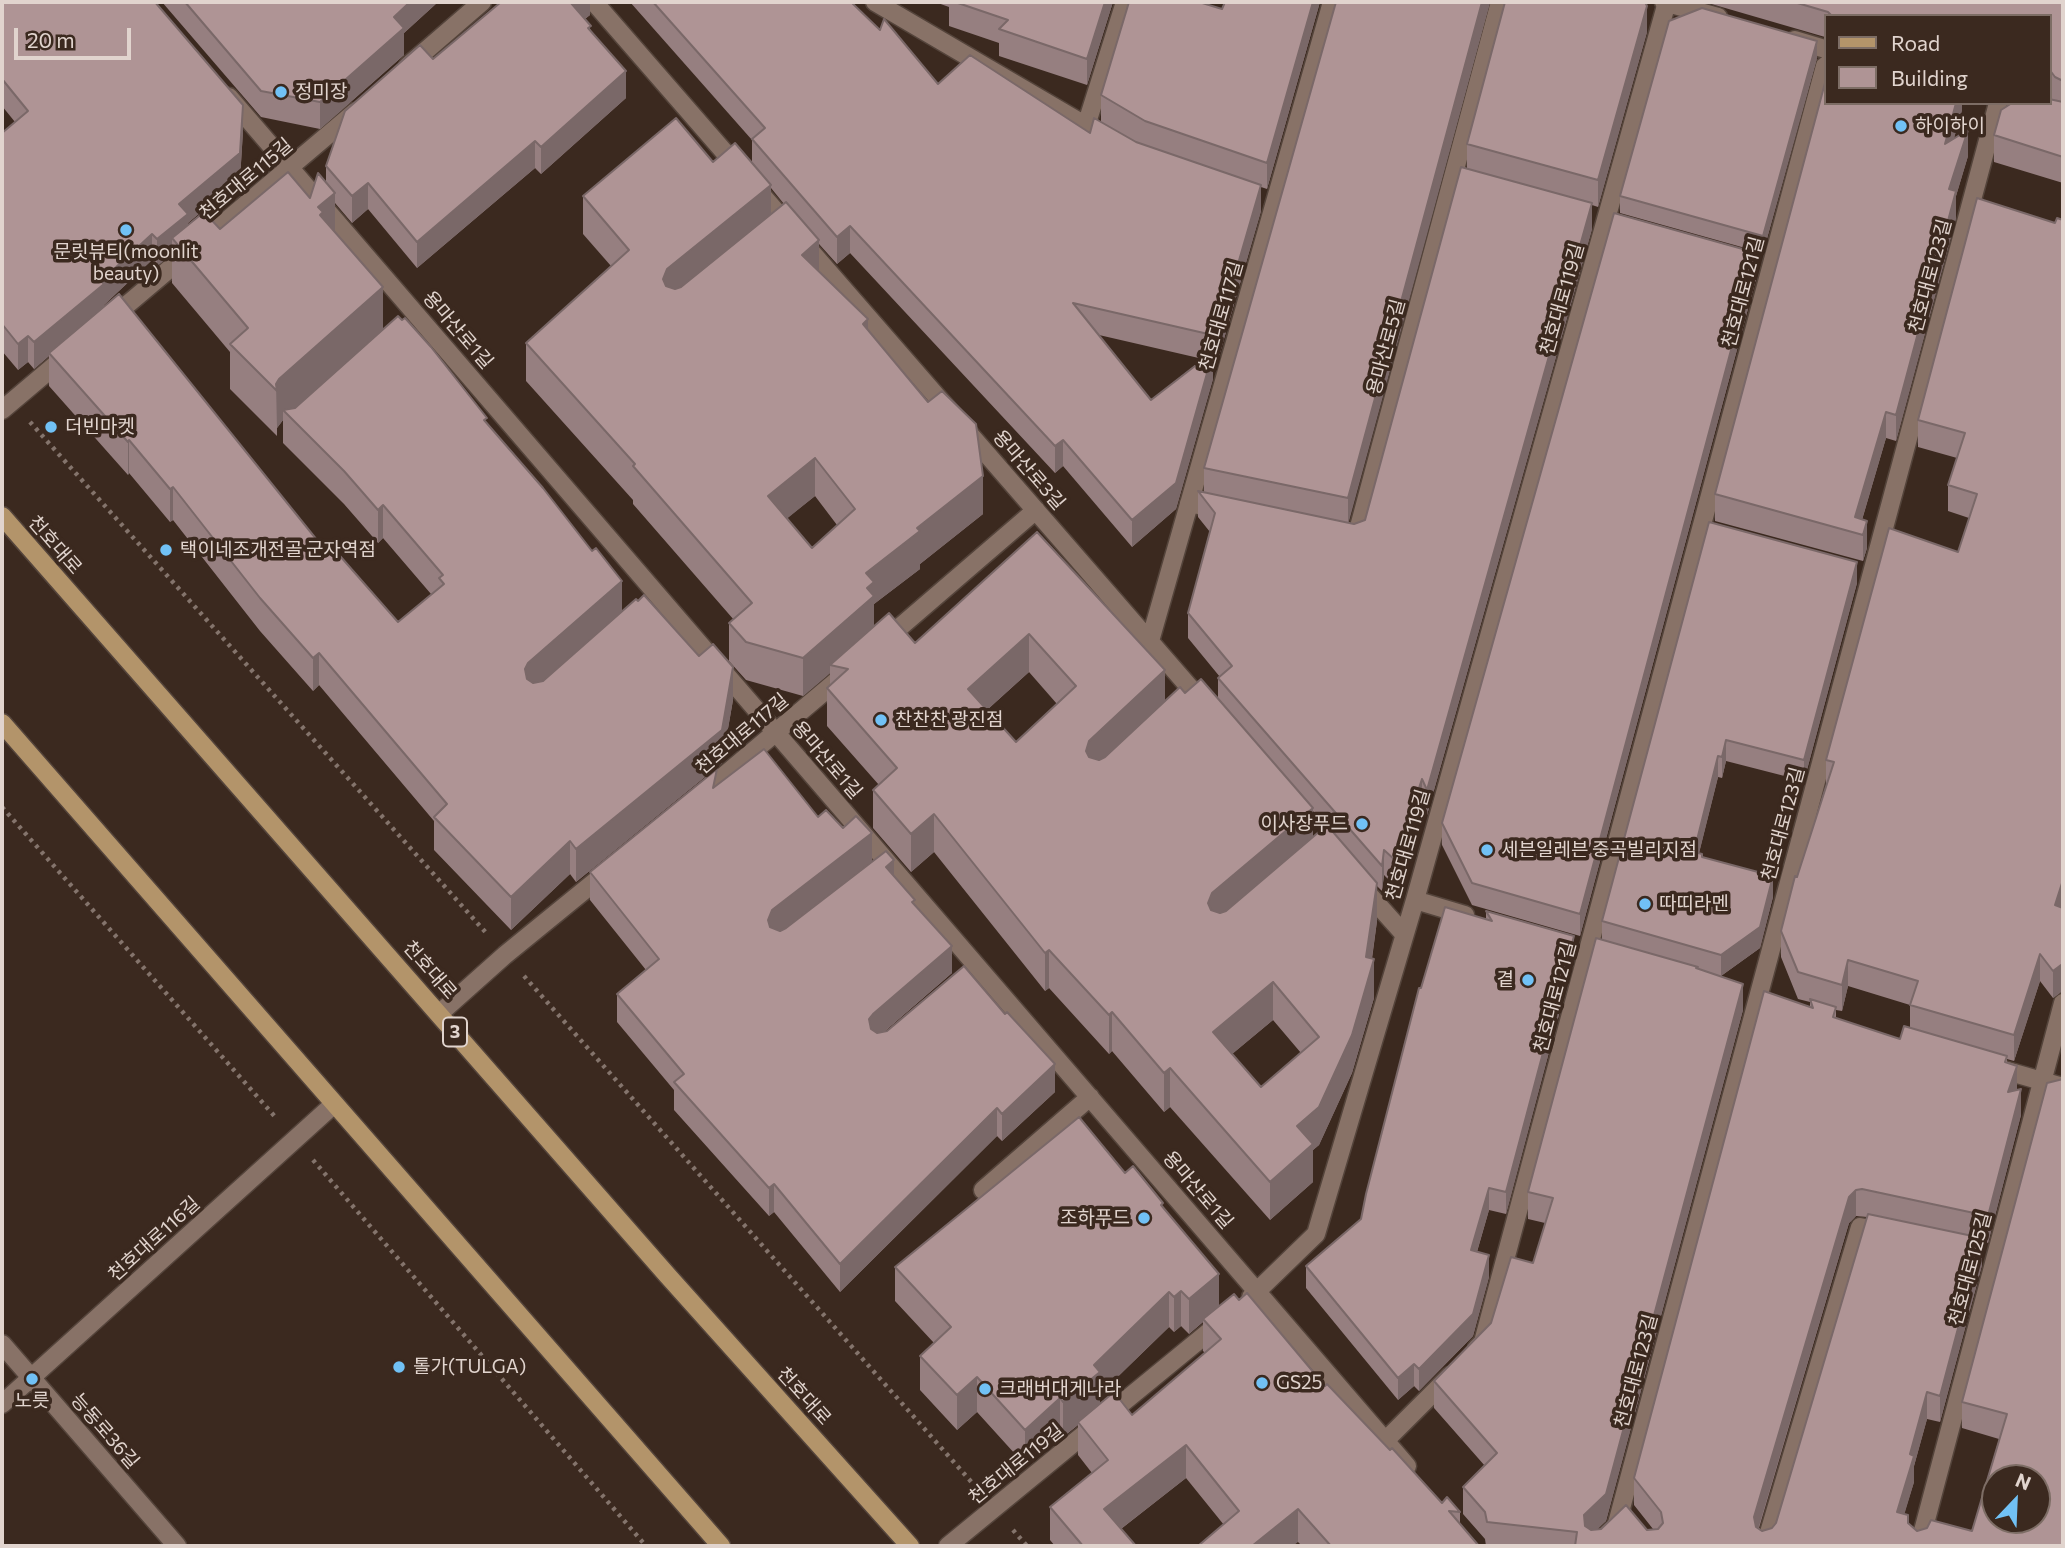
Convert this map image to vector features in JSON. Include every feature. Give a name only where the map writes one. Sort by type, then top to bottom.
[{"type":"main road","name":"천호대로","points":[[2,516],[668,1276],[911,1546]]},
{"type":"main road","points":[[2,723],[721,1546]]},
{"type":"street","points":[[391,81],[482,2]]},
{"type":"street","name":"용마산로3길","points":[[594,2],[783,229],[1150,641],[1191,699],[1214,716]]},
{"type":"street","points":[[1086,127],[1125,2]]},
{"type":"street","name":"천호대로117길","points":[[1150,641],[1268,202],[1332,2]]},
{"type":"street","name":"용마산로5길","points":[[1331,533],[1356,538],[1459,180],[1500,2]]},
{"type":"street","points":[[1666,2],[1733,22]]},
{"type":"street","name":"천호대로119길","points":[[948,1546],[1258,1292],[1315,1234],[1415,900],[1666,2]]},
{"type":"street","points":[[880,3],[1129,151]]},
{"type":"street","points":[[1772,33],[1824,48]]},
{"type":"street","name":"천호대로121길","points":[[1385,1441],[1483,1342],[1589,950],[1709,530],[1765,266],[1824,69]]},
{"type":"street","name":"용마산로1길","points":[[219,85],[291,169],[413,321],[654,602],[776,734],[882,867],[972,971],[1090,1097],[1422,1483]]},
{"type":"street","name":"천호대로115길","points":[[98,330],[291,169],[371,98]]},
{"type":"street","name":"천호대로123길","points":[[1594,1546],[1616,1527],[1758,999],[1864,573],[1997,105]]},
{"type":"street","points":[[2,410],[76,348]]},
{"type":"street","points":[[1189,503],[1241,514]]},
{"type":"street","name":"천호대로117길","points":[[690,804],[776,734],[1035,510]]},
{"type":"street","points":[[440,1013],[505,954],[625,857]]},
{"type":"street","points":[[1353,877],[1404,934]]},
{"type":"street","points":[[1415,900],[1482,920]]},
{"type":"street","name":"천호대로125길","points":[[1919,1546],[1989,1254],[2063,1003]]},
{"type":"street","points":[[1977,1062],[2063,1087]]},
{"type":"street","points":[[983,1190],[1090,1097]]},
{"type":"street","name":"천호대로116길","points":[[2,1404],[333,1105]]},
{"type":"street","points":[[1765,1546],[1860,1227],[1901,1236]]},
{"type":"street","name":"능동로36길","points":[[2,1344],[177,1546]]},
{"type":"street","points":[[1621,1507],[1636,1527]]},
{"type":"path","points":[[2,807],[295,1139],[646,1546]]},
{"type":"building","points":[[2,2],[155,2],[243,105],[240,153],[179,204],[188,214],[157,239],[152,234],[101,281],[104,284],[34,342],[28,336],[18,344],[2,324],[2,133],[28,111],[2,79]]},
{"type":"building","points":[[185,2],[410,2],[394,17],[404,28],[320,102],[261,91]]},
{"type":"building","points":[[501,2],[573,2],[571,3],[591,26],[588,28],[626,71],[541,147],[535,141],[417,242],[368,183],[352,196],[326,166],[345,111],[420,45],[433,59]]},
{"type":"building","points":[[653,2],[851,2],[880,30],[884,19],[938,84],[970,55],[1090,133],[1094,118],[1136,142],[1261,185],[1217,336],[1073,303],[1151,400],[1213,352],[1176,483],[1132,520],[1063,440],[1055,446],[850,226],[837,237],[752,139],[765,128]]},
{"type":"building","points":[[955,2],[1105,2],[1087,59],[999,29],[1008,20]]},
{"type":"building","points":[[1129,2],[1199,2],[1222,9],[1225,2],[1313,2],[1267,163],[1145,121],[1101,95]]},
{"type":"building","points":[[1336,2],[1482,2],[1348,498],[1204,468]]},
{"type":"building","points":[[1505,2],[1645,2],[1647,6],[1598,180],[1467,144]]},
{"type":"building","points":[[1794,2],[2063,2],[2063,81],[2051,72],[2051,14],[1828,12]]},
{"type":"building","points":[[1702,8],[1817,41],[1763,236],[1620,196],[1669,21]]},
{"type":"building","points":[[1824,87],[1824,105],[1955,105],[1945,144],[1968,130],[1949,189],[1956,191],[1896,415],[1886,412],[1855,517],[1867,521],[1863,535],[1715,494]]},
{"type":"building","points":[[2051,99],[2063,102],[2063,157],[1994,135],[2001,110],[2009,105],[2051,105]]},
{"type":"building","points":[[676,118],[713,162],[735,143],[771,185],[667,269],[663,279],[666,286],[675,289],[681,287],[786,202],[819,240],[802,255],[868,319],[863,324],[928,402],[942,391],[976,424],[983,476],[917,528],[920,531],[866,573],[874,582],[867,588],[874,596],[803,658],[746,642],[729,623],[752,603],[633,466],[635,464],[526,343],[629,250],[583,196]],"holes":[[[815,458],[855,509],[812,548],[768,496]]]},
{"type":"building","points":[[1461,167],[1592,203],[1427,790],[1422,779],[1395,860],[1384,850],[1382,866],[1218,678],[1232,666],[1188,613],[1215,513],[1198,491],[1354,524],[1365,520]]},
{"type":"building","points":[[288,172],[310,198],[318,173],[335,193],[318,207],[323,212],[320,215],[383,287],[279,379],[276,384],[277,391],[230,344],[248,328],[172,238],[204,212],[220,229]]},
{"type":"building","points":[[1977,198],[2055,223],[2057,218],[2063,220],[2063,880],[2055,905],[2063,908],[2063,966],[2053,971],[2040,954],[2014,1035],[1910,1005],[1918,981],[1848,960],[1842,985],[1798,972],[1781,931],[1795,876],[1797,877],[1834,762],[1826,760],[1889,528],[1958,552],[1977,494],[1948,485],[1965,433],[1918,420]]},
{"type":"building","points":[[1614,213],[1757,253],[1580,914],[1472,883],[1442,823]]},
{"type":"building","points":[[119,294],[321,545],[326,540],[398,622],[444,584],[439,578],[443,575],[383,505],[378,510],[344,471],[283,410],[295,408],[398,316],[402,320],[405,318],[487,418],[484,420],[543,488],[592,551],[596,548],[622,581],[528,663],[525,669],[527,679],[533,683],[543,681],[636,599],[638,601],[644,595],[699,656],[713,644],[733,667],[722,730],[576,849],[570,841],[511,897],[434,817],[447,804],[319,653],[313,658],[260,598],[173,487],[170,489],[49,353]]},
{"type":"building","points":[[1709,522],[1857,562],[1804,760],[1726,740],[1722,757],[1718,756],[1694,852],[1702,854],[1702,857],[1773,876],[1760,927],[1721,955],[1602,921]]},
{"type":"building","points":[[1037,532],[1165,670],[1089,741],[1086,751],[1089,757],[1099,760],[1105,757],[1180,687],[1185,693],[1201,679],[1313,808],[1212,893],[1208,903],[1211,910],[1220,913],[1226,911],[1327,825],[1377,883],[1366,957],[1374,959],[1352,1035],[1319,1107],[1297,1126],[1313,1144],[1270,1182],[1170,1068],[1164,1073],[1112,1012],[1109,1015],[1049,950],[1045,953],[934,814],[911,834],[873,790],[897,768],[827,688],[848,669],[830,665],[889,613],[915,643]],"holes":[[[1029,634],[1076,686],[1016,742],[968,689]],[[1273,982],[1319,1037],[1261,1087],[1213,1032]]]},
{"type":"building","points":[[764,749],[818,817],[826,810],[843,828],[856,816],[872,833],[772,910],[768,920],[770,927],[780,931],[786,928],[886,851],[894,860],[886,867],[915,900],[912,902],[952,946],[873,1014],[869,1019],[871,1029],[877,1033],[887,1031],[964,966],[1005,1014],[1007,1012],[1055,1064],[1002,1114],[997,1108],[840,1264],[774,1184],[769,1188],[674,1082],[684,1074],[617,994],[659,959],[590,872],[717,769],[713,788]]},
{"type":"building","points":[[1445,907],[1492,921],[1486,911],[1574,936],[1506,1192],[1489,1188],[1471,1250],[1489,1255],[1473,1314],[1419,1369],[1414,1364],[1398,1378],[1306,1266],[1361,1219],[1419,988]]},
{"type":"building","points":[[1596,938],[1698,967],[1696,968],[1743,984],[1606,1494],[1584,1515],[1585,1526],[1591,1530],[1601,1529],[1626,1505],[1647,1530],[1658,1529],[1663,1523],[1661,1512],[1634,1478],[1764,991],[1813,1008],[1810,999],[1836,1007],[1833,1017],[1900,1039],[1904,1026],[2007,1056],[2005,1062],[2017,1066],[2008,1092],[2021,1089],[1988,1216],[1862,1189],[1856,1190],[1849,1197],[1754,1517],[1756,1527],[1762,1531],[1772,1528],[1776,1523],[1868,1214],[1982,1238],[1940,1396],[1927,1392],[1910,1454],[1914,1456],[1897,1512],[1908,1515],[1908,1523],[1917,1531],[1927,1528],[1931,1520],[1972,1531],[1981,1501],[1981,1534],[2051,1534],[2051,1464],[1992,1464],[2007,1414],[1962,1402],[2047,1083],[2063,1079],[2063,1546],[1575,1546],[1577,1532],[1487,1522],[1485,1512],[1463,1487],[1497,1453],[1434,1381],[1491,1323],[1511,1257],[1533,1263],[1553,1198],[1528,1192]]},
{"type":"building","points":[[1079,1117],[1125,1173],[1133,1166],[1163,1203],[1161,1205],[1219,1274],[1189,1299],[1181,1291],[1174,1297],[1169,1292],[1094,1365],[1100,1372],[1063,1402],[1060,1398],[1025,1430],[977,1377],[957,1395],[920,1356],[951,1327],[895,1267]]},
{"type":"building","points":[[1247,1293],[1325,1386],[1327,1384],[1390,1450],[1392,1448],[1442,1503],[1447,1497],[1460,1512],[1449,1511],[1479,1546],[1331,1546],[1298,1509],[1252,1546],[1198,1546],[1239,1511],[1186,1445],[1104,1509],[1136,1546],[1083,1546],[1050,1507],[1108,1460],[1078,1422],[1114,1392],[1132,1415],[1221,1339],[1203,1319],[1234,1294],[1239,1300]]},
{"type":"place","name":"정미장","points":[[281,92]]},
{"type":"place","name":"하이하이","points":[[1901,126]]},
{"type":"place","name":"문릿뷰티(moonlit beauty)","points":[[126,230]]},
{"type":"place","name":"더빈마켓","points":[[51,427]]},
{"type":"place","name":"택이네조개전골 군자역점","points":[[166,550]]},
{"type":"place","name":"찬찬찬 광진점","points":[[881,720]]},
{"type":"place","name":"이사장푸드","points":[[1362,824]]},
{"type":"place","name":"세븐일레븐 중곡빌리지점","points":[[1487,850]]},
{"type":"place","name":"따띠라멘","points":[[1645,904]]},
{"type":"place","name":"곁","points":[[1528,980]]},
{"type":"place","name":"조하푸드","points":[[1144,1218]]},
{"type":"place","name":"톨가(TULGA)","points":[[399,1367]]},
{"type":"place","name":"노릇","points":[[32,1379]]},
{"type":"place","name":"GS25","points":[[1262,1383]]},
{"type":"place","name":"크래버대게나라","points":[[985,1389]]}]
